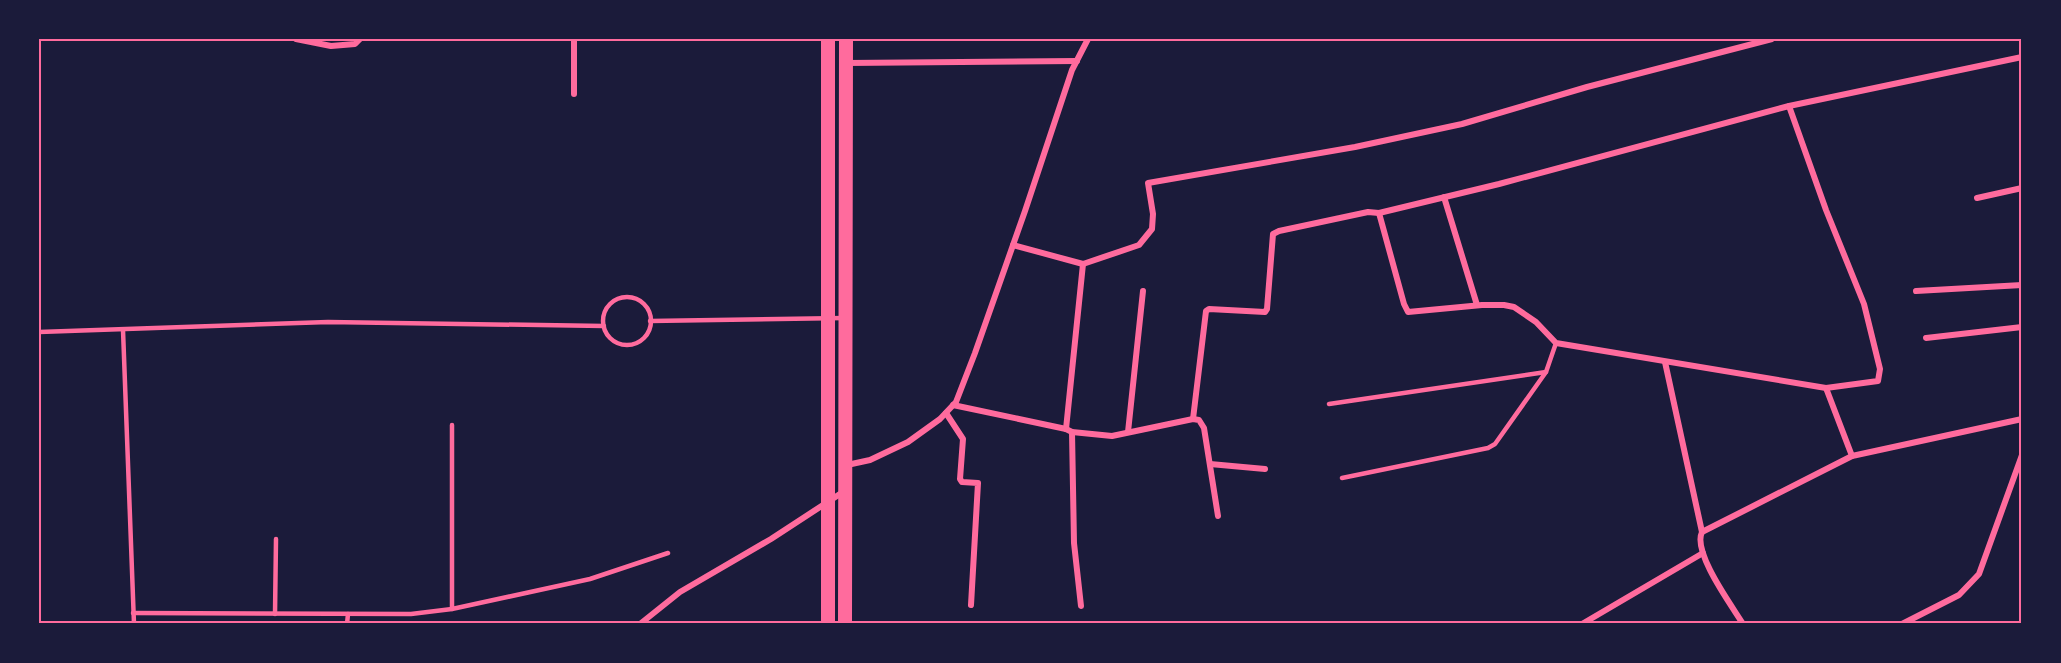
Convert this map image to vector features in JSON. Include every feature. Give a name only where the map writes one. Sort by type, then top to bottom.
[{"type":"main road","points":[[828,39],[828,624]]},
{"type":"main road","points":[[845,624],[846,39]]},
{"type":"street","points":[[296,39],[331,46],[355,44],[360,39]]},
{"type":"street","points":[[574,39],[574,94]]},
{"type":"street","points":[[847,465],[870,460],[908,442],[953,405],[975,353],[1077,61],[1088,39]]},
{"type":"street","points":[[1013,245],[1083,264],[1139,245],[1147,237],[1152,229],[1153,214],[1148,183],[1355,147],[1462,124],[1587,87],[1772,39]]},
{"type":"street","points":[[1192,419],[1206,310],[1265,312],[1273,234],[1279,231],[1368,212],[1378,213],[1499,184],[1789,106],[2022,57]]},
{"type":"street","points":[[846,63],[1077,61]]},
{"type":"street","points":[[1378,213],[1408,312],[1477,305],[1504,305],[1514,307],[1536,322],[1556,343],[1826,388],[1878,381],[1880,369],[1864,304],[1826,210],[1789,106]]},
{"type":"street","points":[[1977,198],[2022,188]]},
{"type":"street","points":[[1444,197],[1477,305]]},
{"type":"street","points":[[1081,606],[1074,543],[1069,430],[1083,264]]},
{"type":"street","points":[[1916,291],[2022,285]]},
{"type":"street","points":[[1128,432],[1143,291]]},
{"type":"street","points":[[1926,338],[2022,327]]},
{"type":"street","points":[[1665,362],[1702,532],[1700,537],[1703,553],[1721,590],[1743,624]]},
{"type":"street","points":[[1826,388],[1851,456]]},
{"type":"street","points":[[953,405],[1069,430],[1112,436],[1192,419],[1199,420],[1204,428],[1218,516]]},
{"type":"street","points":[[946,413],[963,439],[960,479],[962,483],[978,483],[971,605]]},
{"type":"street","points":[[1702,532],[1851,456],[2022,419]]},
{"type":"street","points":[[1902,624],[1959,595],[1979,574],[2022,454]]},
{"type":"street","points":[[1210,464],[1265,469]]},
{"type":"street","points":[[640,624],[680,592],[771,539],[846,490]]},
{"type":"street","points":[[1582,624],[1703,553]]},
{"type":"lane","points":[[628,297],[637,299],[645,305],[650,314],[650,321],[647,333],[640,340],[631,344],[621,344],[605,332],[604,313],[609,304],[628,297]]},
{"type":"lane","points":[[650,321],[846,318]]},
{"type":"lane","points":[[39,332],[328,322],[604,326]]},
{"type":"lane","points":[[123,330],[134,624]]},
{"type":"lane","points":[[1342,478],[1488,448],[1495,444],[1546,372],[1556,343]]},
{"type":"lane","points":[[1329,404],[1546,372]]},
{"type":"lane","points":[[452,425],[452,609]]},
{"type":"lane","points":[[275,614],[276,539]]},
{"type":"lane","points":[[134,613],[411,614],[452,609],[590,579],[668,553]]},
{"type":"lane","points":[[347,624],[348,614]]}]
